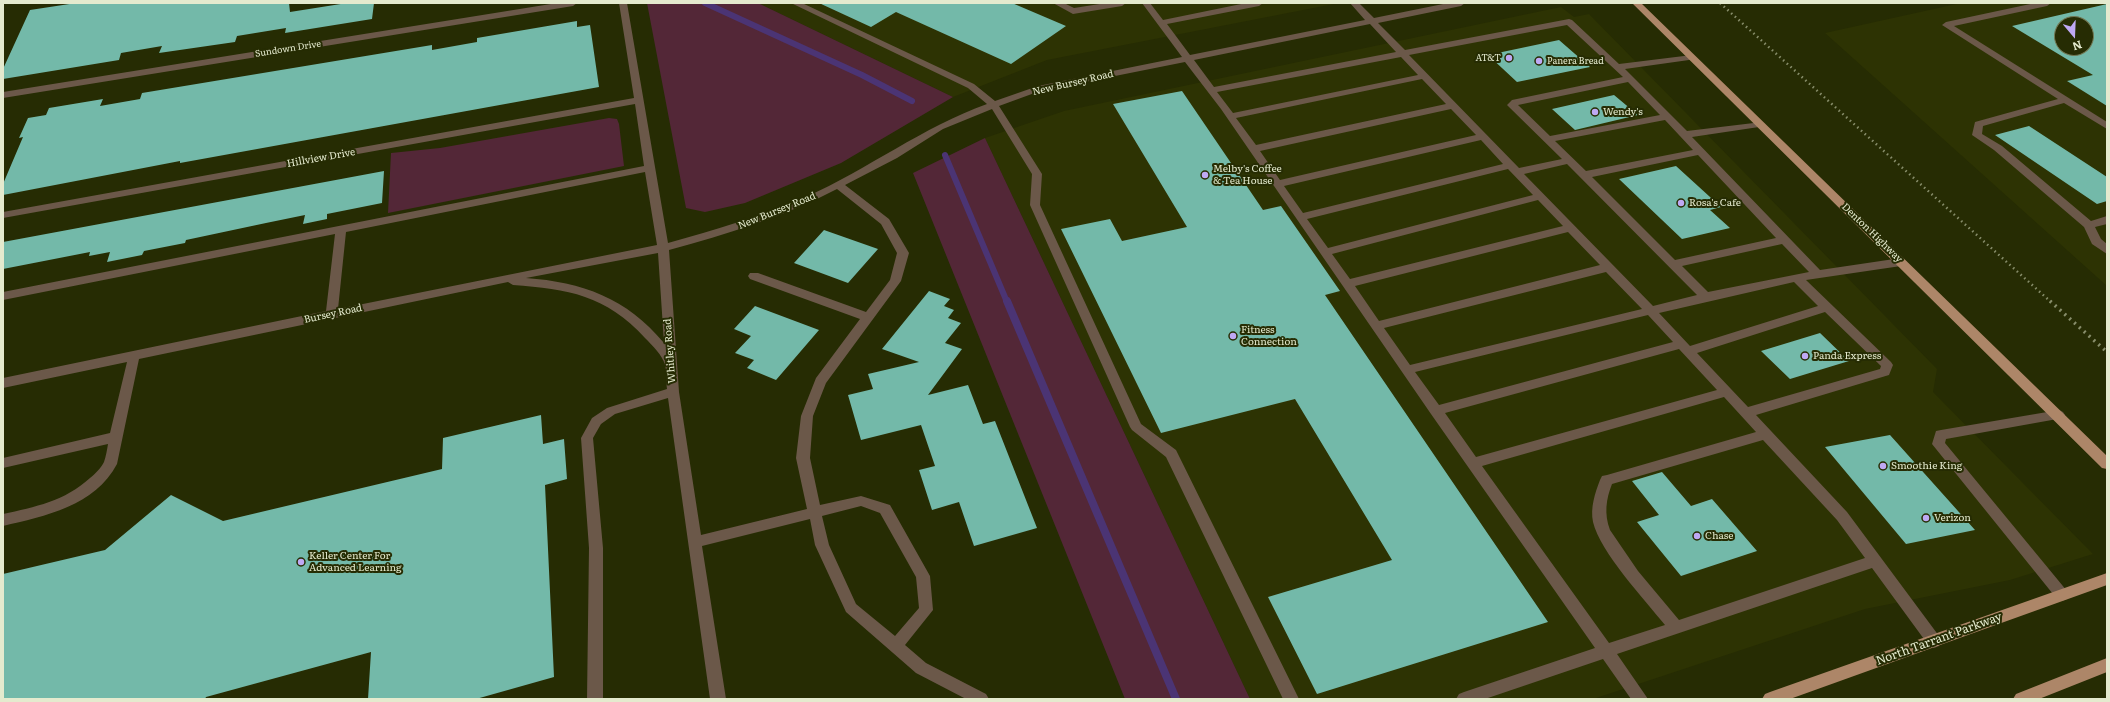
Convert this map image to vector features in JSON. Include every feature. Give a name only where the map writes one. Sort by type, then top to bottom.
[{"type":"main road","name":"Denton Highway","points":[[1636,3],[2104,460]]},
{"type":"main road","name":"North Tarrant Parkway","points":[[1770,699],[2107,579]]},
{"type":"main road","points":[[2021,699],[2107,665]]},
{"type":"street","name":"Sundown Drive","points":[[3,95],[573,3]]},
{"type":"street","name":"Whitley Road","points":[[623,3],[663,248],[673,392],[718,699]]},
{"type":"street","points":[[795,3],[971,86],[994,105],[1037,174],[1035,204],[1136,427],[1171,454],[1291,699]]},
{"type":"street","points":[[1057,3],[1073,11],[1122,3]]},
{"type":"street","points":[[1146,3],[1231,116],[1435,411],[1640,699]]},
{"type":"street","points":[[1161,23],[1259,3]]},
{"type":"street","points":[[1354,3],[1650,310],[1842,516],[1934,641]]},
{"type":"street","name":"New Bursey Road","points":[[663,248],[738,227],[810,199],[893,156],[940,128],[994,105],[1056,85],[1461,3]]},
{"type":"street","points":[[2047,3],[1946,25],[2107,126]]},
{"type":"street","points":[[1212,90],[1569,22],[1629,78],[1818,275]]},
{"type":"street","points":[[1617,67],[1689,56]]},
{"type":"street","points":[[1231,116],[1424,76]]},
{"type":"street","points":[[1629,78],[1520,100],[1512,105],[1570,160],[1706,297]]},
{"type":"street","name":"Hillview Drive","points":[[3,215],[639,100]]},
{"type":"street","points":[[2066,100],[1978,124],[1977,135],[1998,148],[2089,225],[2096,241],[2107,250]]},
{"type":"street","points":[[1253,149],[1452,106]]},
{"type":"street","points":[[1548,139],[1666,117]]},
{"type":"street","points":[[1683,135],[1759,124]]},
{"type":"street","points":[[1278,184],[1482,137]]},
{"type":"street","points":[[1584,175],[1700,152]]},
{"type":"street","points":[[1300,217],[1513,169],[1570,160]]},
{"type":"street","points":[[3,296],[650,168]]},
{"type":"street","points":[[839,185],[885,222],[903,253],[895,281],[820,381],[807,416],[803,458],[822,545],[851,608],[921,668],[980,699]]},
{"type":"street","points":[[1325,252],[1540,196]]},
{"type":"street","points":[[2089,225],[2107,220]]},
{"type":"street","points":[[1347,284],[1570,228]]},
{"type":"street","points":[[332,314],[341,229]]},
{"type":"street","points":[[1673,264],[1784,240]]},
{"type":"street","name":"Bursey Road","points":[[3,383],[496,280],[663,248]]},
{"type":"street","points":[[1407,370],[1706,297],[1797,278],[1900,262]]},
{"type":"street","points":[[1376,326],[1609,268]]},
{"type":"street","points":[[754,276],[868,317]]},
{"type":"street","points":[[1746,413],[1885,372],[1887,365],[1797,278]]},
{"type":"street","points":[[496,280],[548,283],[591,293],[635,319],[659,344],[670,362]]},
{"type":"street","points":[[1435,411],[1685,348],[1827,307]]},
{"type":"street","points":[[3,520],[54,508],[81,491],[104,473],[110,464],[134,356]]},
{"type":"street","points":[[595,699],[596,548],[587,438],[596,421],[611,411],[673,392]]},
{"type":"street","points":[[1473,463],[1726,392]]},
{"type":"street","points":[[2059,415],[1940,435],[1938,444],[2062,595]]},
{"type":"street","points":[[1676,627],[1616,551],[1600,524],[1599,498],[1607,480],[1765,434]]},
{"type":"street","points":[[3,463],[116,438]]},
{"type":"street","points":[[694,542],[861,501],[885,509],[923,576],[926,610],[895,647]]},
{"type":"street","points":[[1464,699],[1605,650],[1875,561]]},
{"type":"shaded area","points":[[647,3],[758,3],[953,97],[841,163],[745,203],[705,212],[686,208]]},
{"type":"shaded area","points":[[758,3],[1339,3],[1047,60],[953,97]]},
{"type":"shaded area","points":[[1961,3],[2107,3],[2107,286],[1825,33]]},
{"type":"shaded area","points":[[1561,7],[1574,17],[1589,14],[1937,369],[1933,392],[2093,554],[2010,580],[1865,609],[1593,699],[1250,699],[985,138],[1064,111]]},
{"type":"shaded area","points":[[609,118],[617,119],[619,124],[624,166],[388,213],[391,153],[440,148]]},
{"type":"shaded area","points":[[985,138],[1250,699],[1125,699],[913,173]]},
{"type":"building","points":[[76,3],[289,3],[290,12],[347,3],[374,3],[372,19],[285,33],[286,28],[237,36],[235,42],[159,53],[162,46],[121,53],[119,60],[3,79],[3,69],[30,10]]},
{"type":"building","points":[[819,3],[1012,3],[1066,26],[1011,64],[896,12],[871,27]]},
{"type":"building","points":[[2107,4],[2107,106],[2067,81],[2093,75],[2062,56],[2094,56],[2094,16],[2055,16]]},
{"type":"building","points":[[2054,16],[2054,51],[2012,26]]},
{"type":"building","points":[[577,21],[577,27],[590,25],[599,87],[180,163],[180,161],[3,195],[3,184],[23,137],[19,138],[28,118],[46,115],[49,108],[103,99],[100,106],[140,99],[142,93],[432,45],[432,50],[477,42],[477,38]]},
{"type":"building","name":"Panera Bread","points":[[1559,40],[1590,67],[1517,82],[1488,55]]},
{"type":"building","points":[[1182,91],[1263,210],[1281,206],[1340,291],[1325,295],[1548,622],[1317,694],[1268,597],[1392,560],[1295,399],[1161,433],[1061,229],[1110,219],[1122,241],[1187,227],[1113,104]]},
{"type":"building","name":"Wendy's","points":[[1614,95],[1638,115],[1575,130],[1552,109]]},
{"type":"building","points":[[2029,126],[2107,177],[2107,201],[2097,204],[1995,135]]},
{"type":"building","name":"Rosa's Cafe","points":[[1676,166],[1721,207],[1710,210],[1730,228],[1682,239],[1619,179]]},
{"type":"building","points":[[384,171],[382,203],[327,214],[327,219],[303,224],[305,215],[186,240],[185,243],[144,251],[142,255],[107,262],[110,252],[89,256],[90,252],[3,269],[3,242]]},
{"type":"building","points":[[824,230],[878,249],[848,283],[794,263]]},
{"type":"building","points":[[929,291],[950,299],[944,306],[954,310],[948,318],[961,323],[945,343],[962,349],[928,395],[968,385],[983,424],[995,421],[1037,528],[974,546],[959,502],[932,510],[919,470],[935,466],[921,425],[861,440],[848,395],[873,389],[868,374],[919,362],[882,349]]},
{"type":"building","points":[[755,306],[819,330],[776,380],[747,368],[754,360],[735,353],[751,336],[734,329]]},
{"type":"building","name":"Panda Express","points":[[1820,333],[1849,361],[1790,379],[1761,351]]},
{"type":"building","name":"Keller Center For Advanced Learning","points":[[541,415],[543,444],[564,439],[567,479],[545,485],[554,677],[476,699],[368,699],[371,652],[206,697],[205,699],[3,699],[3,574],[105,550],[171,495],[223,521],[442,469],[443,438]]},
{"type":"building","points":[[1890,435],[1975,530],[1906,544],[1825,447]]},
{"type":"building","name":"Chase","points":[[1662,472],[1691,506],[1712,499],[1757,551],[1681,576],[1637,522],[1659,515],[1632,481]]},
{"type":"waterway","points":[[705,3],[862,75],[912,101]]},
{"type":"waterway","points":[[945,155],[1007,302]]},
{"type":"waterway","points":[[1007,301],[1176,699]]},
{"type":"railway","points":[[1720,3],[2051,302]]},
{"type":"railway","points":[[2050,301],[2107,352]]},
{"type":"place","name":"AT&T","points":[[1509,58]]},
{"type":"place","name":"Panera Bread","points":[[1539,61]]},
{"type":"place","name":"Wendy's","points":[[1595,112]]},
{"type":"place","name":"Melby's Coffee & Tea House","points":[[1205,175]]},
{"type":"place","name":"Rosa's Cafe","points":[[1681,203]]},
{"type":"place","name":"Fitness Connection","points":[[1233,336]]},
{"type":"place","name":"Panda Express","points":[[1805,356]]},
{"type":"place","name":"Smoothie King","points":[[1883,466]]},
{"type":"place","name":"Verizon","points":[[1926,518]]},
{"type":"place","name":"Chase","points":[[1697,536]]},
{"type":"place","name":"Keller Center For Advanced Learning","points":[[301,562]]}]
